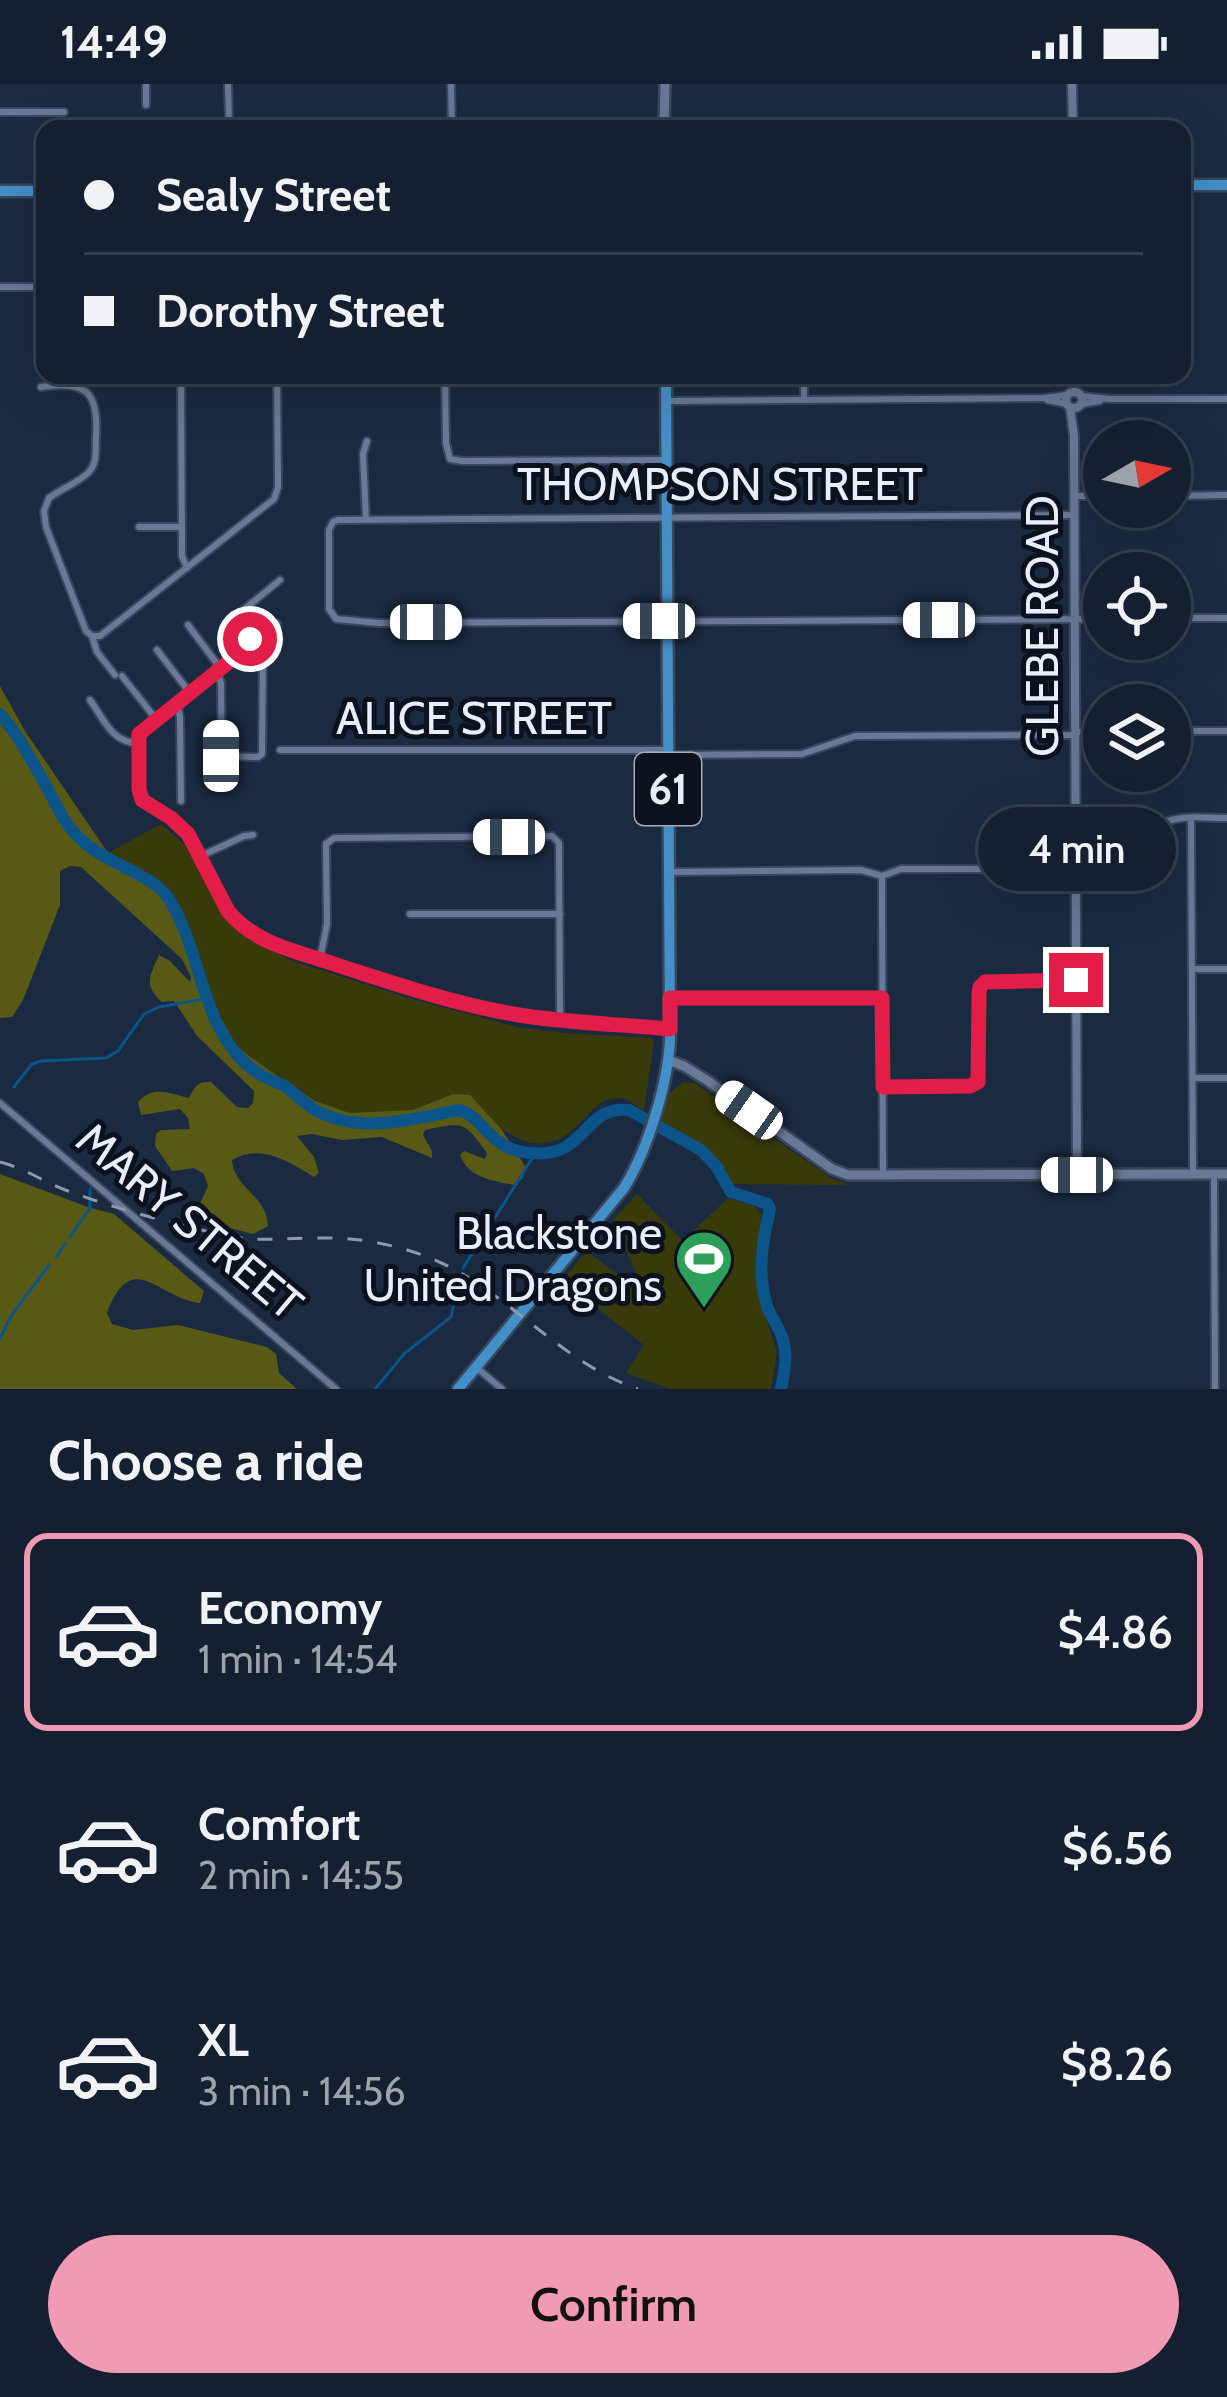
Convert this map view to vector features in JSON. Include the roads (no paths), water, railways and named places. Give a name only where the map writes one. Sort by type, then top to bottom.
[{"type":"main road","points":[[664,120],[665,84]]},
{"type":"main road","points":[[1191,185],[1227,185]]},
{"type":"main road","points":[[0,191],[36,190]]},
{"type":"main road","name":"61","points":[[666,384],[667,435]]},
{"type":"main road","name":"61","points":[[458,1389],[611,1207],[637,1166],[668,1060],[667,384]]},
{"type":"main road","points":[[668,1060],[708,1081],[832,1169],[851,1175],[1221,1174]]},
{"type":"street","points":[[146,84],[146,105]]},
{"type":"street","points":[[228,84],[229,120]]},
{"type":"street","points":[[451,84],[452,120]]},
{"type":"street","points":[[1072,84],[1073,120]]},
{"type":"street","points":[[0,112],[64,112]]},
{"type":"street","points":[[0,287],[36,287]]},
{"type":"street","points":[[181,384],[182,561],[187,568]]},
{"type":"street","points":[[92,637],[100,636],[271,503],[277,494],[278,384]]},
{"type":"street","points":[[446,384],[450,459],[667,460]]},
{"type":"street","points":[[804,384],[804,400]]},
{"type":"street","points":[[41,387],[80,386],[92,397],[97,414],[96,458],[84,476],[49,499],[44,511],[46,527],[97,652],[156,719]]},
{"type":"street","points":[[668,401],[1074,395],[1227,398]]},
{"type":"street","name":"GLEBE ROAD","points":[[1074,395],[1077,1175]]},
{"type":"street","points":[[367,441],[366,519],[338,520],[329,530],[329,609],[336,619],[1083,619]]},
{"type":"street","points":[[1191,496],[1227,495]]},
{"type":"street","points":[[1074,496],[1083,496]]},
{"type":"street","name":"THOMPSON STREET","points":[[366,519],[1074,515]]},
{"type":"street","points":[[139,527],[182,527]]},
{"type":"street","points":[[250,645],[236,616],[280,580]]},
{"type":"street","points":[[1191,618],[1227,618]]},
{"type":"street","points":[[188,625],[219,670],[222,787]]},
{"type":"street","points":[[277,625],[140,732],[137,742],[142,800],[188,834],[235,920],[269,943],[437,997],[513,1014],[670,1029]]},
{"type":"street","points":[[221,756],[262,754],[259,638]]},
{"type":"street","points":[[157,650],[190,693]]},
{"type":"street","points":[[90,700],[116,738],[137,742]]},
{"type":"street","points":[[177,703],[182,801]]},
{"type":"street","points":[[1191,731],[1227,731]]},
{"type":"street","name":"ALICE STREET","points":[[280,750],[802,754],[854,736],[1083,734]]},
{"type":"street","points":[[1192,818],[1193,1174]]},
{"type":"street","points":[[669,872],[864,871],[882,876],[901,869],[1076,869],[1110,865],[1175,819],[1227,818]]},
{"type":"street","points":[[201,856],[253,835]]},
{"type":"street","points":[[320,959],[327,923],[326,844],[334,838],[557,838],[560,1020]]},
{"type":"street","points":[[882,876],[884,1176]]},
{"type":"street","points":[[410,914],[560,914]]},
{"type":"street","points":[[1192,969],[1227,968]]},
{"type":"street","points":[[883,1087],[978,1082],[979,994],[985,982],[1076,980]]},
{"type":"street","points":[[670,998],[882,998]]},
{"type":"street","points":[[1193,1078],[1227,1078]]},
{"type":"street","name":"MARY STREET","points":[[0,1103],[336,1389]]},
{"type":"street","points":[[1215,1389],[1221,1174]]},
{"type":"street","points":[[476,1368],[502,1389]]},
{"type":"waterway","points":[[0,714],[79,837],[169,899],[184,928],[215,1019],[234,1051],[253,1070],[286,1087],[315,1110],[332,1118],[368,1123],[459,1110],[504,1146],[530,1153],[563,1148],[602,1115],[629,1110],[701,1150],[731,1192],[768,1204],[761,1270],[767,1306],[785,1346],[781,1389]]},
{"type":"waterway","points":[[14,1087],[32,1064],[106,1058],[118,1051],[144,1014],[210,998]]},
{"type":"waterway","points":[[463,1268],[535,1154]]},
{"type":"waterway","points":[[70,1237],[90,1208],[90,1189]]},
{"type":"waterway","points":[[56,1257],[65,1244]]},
{"type":"waterway","points":[[0,1338],[49,1265]]},
{"type":"waterway","points":[[375,1389],[405,1353],[451,1317],[459,1279]]},
{"type":"railway","points":[[0,1162],[107,1204],[228,1236],[361,1240],[428,1257],[482,1287],[582,1361],[638,1389]]},
{"type":"place","name":"Blackstone United Dragons","points":[[704,1310]]}]
